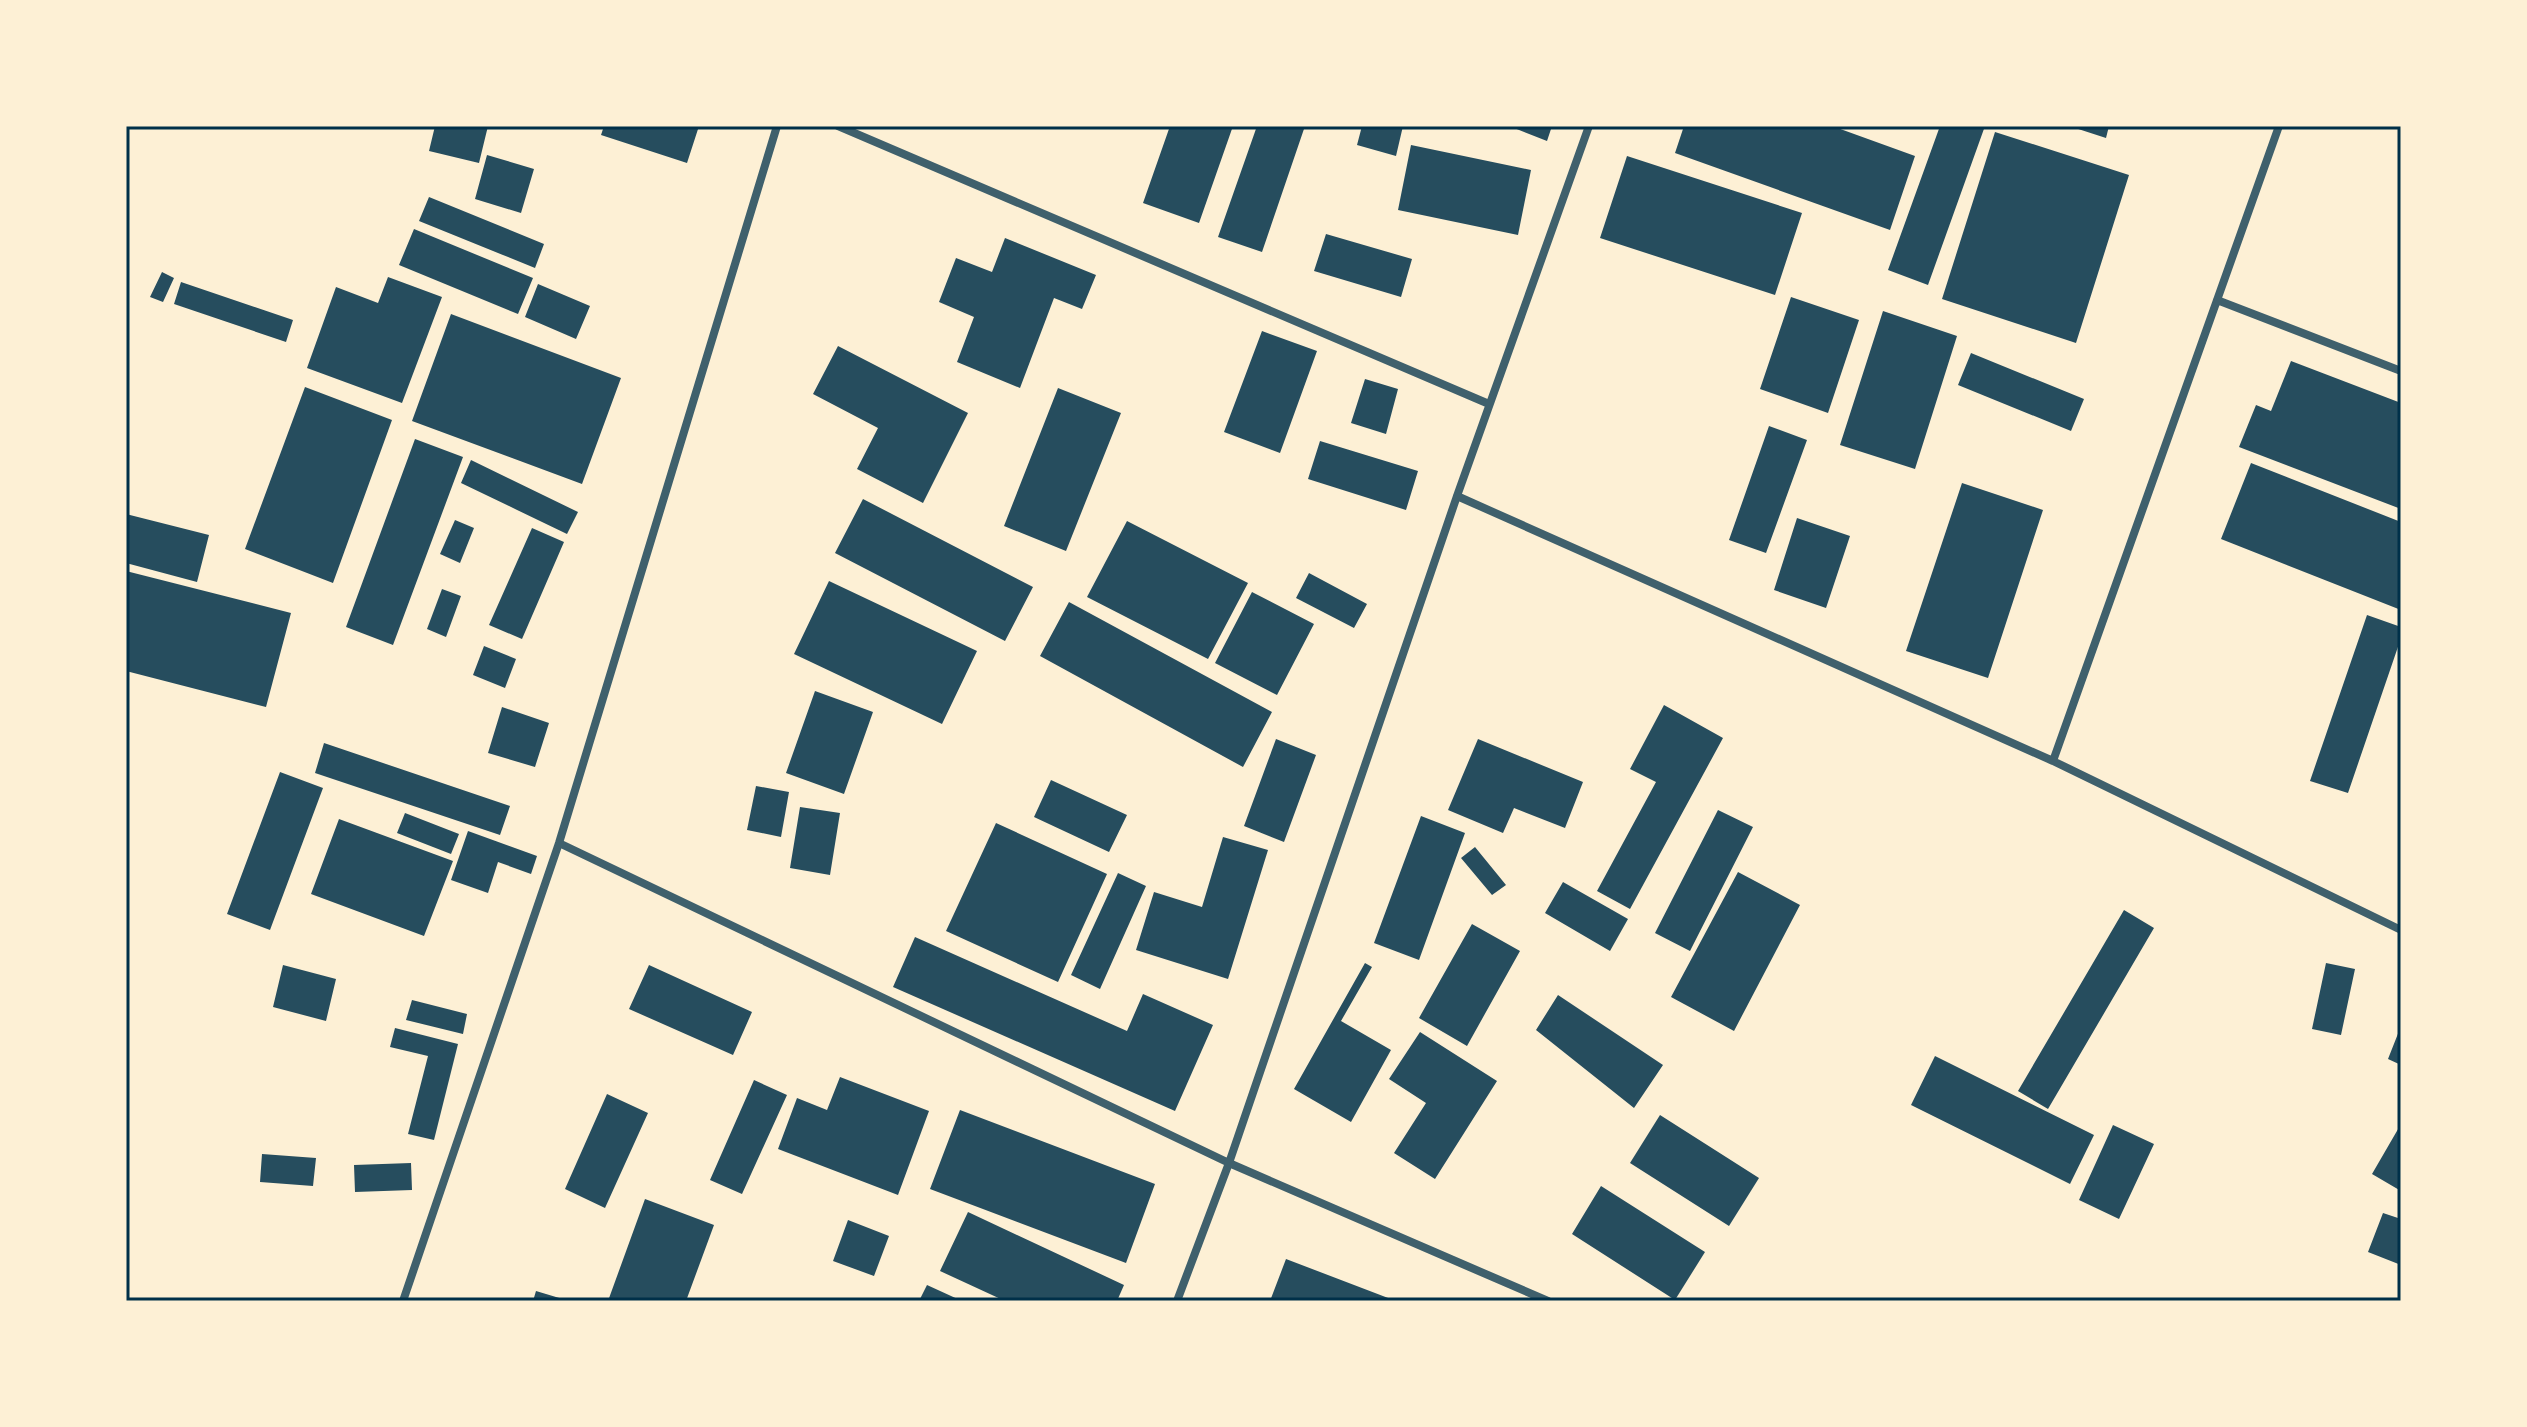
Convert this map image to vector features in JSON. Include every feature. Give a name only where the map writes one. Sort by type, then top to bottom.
[{"type":"street","points":[[403,1301],[559,843],[777,126]]},
{"type":"street","points":[[838,126],[1489,404]]},
{"type":"street","points":[[1177,1301],[1229,1163],[1457,496],[1589,126]]},
{"type":"street","points":[[2053,761],[2279,126]]},
{"type":"street","points":[[2217,300],[2401,371]]},
{"type":"street","points":[[1457,496],[2053,761],[2401,930]]},
{"type":"street","points":[[559,843],[1229,1163],[1548,1301]]},
{"type":"building","points":[[435,126],[488,126],[479,163],[429,151]]},
{"type":"building","points":[[604,126],[699,126],[687,163],[601,135]]},
{"type":"building","points":[[1170,126],[1233,126],[1199,223],[1143,203]]},
{"type":"building","points":[[1257,126],[1305,126],[1262,252],[1218,237]]},
{"type":"building","points":[[1362,126],[1403,126],[1396,156],[1357,145]]},
{"type":"building","points":[[1509,126],[1552,126],[1547,141]]},
{"type":"building","points":[[1684,126],[1832,126],[1915,156],[1890,230],[1675,153]]},
{"type":"building","points":[[1940,126],[1985,126],[1928,285],[1888,270]]},
{"type":"building","points":[[2069,126],[2109,126],[2106,138]]},
{"type":"building","points":[[1995,132],[2129,175],[2076,343],[1942,299]]},
{"type":"building","points":[[1411,145],[1531,170],[1518,235],[1398,210]]},
{"type":"building","points":[[487,155],[534,169],[521,213],[475,199]]},
{"type":"building","points":[[1627,156],[1802,213],[1775,295],[1600,238]]},
{"type":"building","points":[[429,197],[544,244],[535,268],[419,221]]},
{"type":"building","points":[[414,229],[533,278],[518,314],[399,265]]},
{"type":"building","points":[[1326,234],[1412,259],[1401,297],[1314,271]]},
{"type":"building","points":[[1005,238],[1096,275],[1082,309],[1054,298],[1020,388],[957,362],[974,317],[939,302],[956,258],[992,272]]},
{"type":"building","points":[[162,272],[174,278],[163,302],[150,297]]},
{"type":"building","points":[[388,277],[442,297],[402,403],[307,368],[336,287],[378,303]]},
{"type":"building","points":[[181,282],[293,320],[286,342],[174,304]]},
{"type":"building","points":[[538,284],[590,306],[576,339],[525,317]]},
{"type":"building","points":[[1791,297],[1859,320],[1828,413],[1760,389]]},
{"type":"building","points":[[1883,311],[1957,336],[1915,469],[1840,445]]},
{"type":"building","points":[[451,314],[621,378],[582,484],[412,421]]},
{"type":"building","points":[[1262,331],[1317,351],[1280,453],[1224,432]]},
{"type":"building","points":[[838,346],[968,413],[923,503],[857,469],[878,428],[813,394]]},
{"type":"building","points":[[1971,353],[2084,399],[2071,431],[1958,385]]},
{"type":"building","points":[[2291,361],[2401,403],[2401,509],[2239,447],[2256,405],[2271,411]]},
{"type":"building","points":[[1365,379],[1398,389],[1386,434],[1351,423]]},
{"type":"building","points":[[305,387],[392,420],[333,583],[245,549]]},
{"type":"building","points":[[1058,388],[1121,413],[1066,551],[1004,526]]},
{"type":"building","points":[[1769,426],[1807,440],[1766,553],[1729,540]]},
{"type":"building","points":[[415,439],[463,457],[393,645],[346,627]]},
{"type":"building","points":[[1320,441],[1418,471],[1406,510],[1308,479]]},
{"type":"building","points":[[471,460],[578,512],[567,534],[461,483]]},
{"type":"building","points":[[2251,463],[2401,522],[2401,610],[2221,539]]},
{"type":"building","points":[[1962,483],[2043,510],[1988,678],[1906,651]]},
{"type":"building","points":[[863,499],[1033,587],[1005,641],[835,553]]},
{"type":"building","points":[[126,514],[209,535],[197,582],[126,563]]},
{"type":"building","points":[[1797,518],[1850,536],[1826,608],[1774,590]]},
{"type":"building","points":[[455,520],[474,528],[460,563],[440,554]]},
{"type":"building","points":[[1127,521],[1248,583],[1208,659],[1087,597]]},
{"type":"building","points":[[532,528],[564,542],[522,639],[489,625]]},
{"type":"building","points":[[126,571],[291,613],[266,707],[126,671]]},
{"type":"building","points":[[1309,573],[1367,604],[1354,628],[1296,598]]},
{"type":"building","points":[[829,581],[977,651],[942,724],[794,654]]},
{"type":"building","points":[[442,589],[461,596],[446,637],[427,629]]},
{"type":"building","points":[[1252,592],[1314,624],[1277,695],[1215,663]]},
{"type":"building","points":[[1069,602],[1272,712],[1243,767],[1040,656]]},
{"type":"building","points":[[2367,615],[2401,627],[2401,638],[2348,793],[2310,781]]},
{"type":"building","points":[[484,646],[516,659],[505,688],[473,675]]},
{"type":"building","points":[[815,691],[873,712],[844,794],[786,773]]},
{"type":"building","points":[[1664,705],[1723,738],[1630,909],[1597,891],[1656,782],[1630,769]]},
{"type":"building","points":[[502,707],[549,723],[535,767],[488,753]]},
{"type":"building","points":[[1276,739],[1316,755],[1284,842],[1244,826]]},
{"type":"building","points":[[1478,739],[1583,782],[1565,828],[1514,808],[1503,833],[1448,810]]},
{"type":"building","points":[[324,743],[510,806],[500,835],[315,773]]},
{"type":"building","points":[[280,772],[323,788],[270,930],[227,914]]},
{"type":"building","points":[[1051,780],[1127,815],[1109,852],[1034,817]]},
{"type":"building","points":[[756,786],[789,792],[781,837],[747,830]]},
{"type":"building","points":[[800,807],[840,813],[830,875],[790,868]]},
{"type":"building","points":[[1718,810],[1753,827],[1690,951],[1655,933]]},
{"type":"building","points":[[405,813],[459,834],[451,854],[397,833]]},
{"type":"building","points":[[1421,816],[1465,833],[1419,960],[1374,943]]},
{"type":"building","points":[[339,819],[453,861],[424,936],[311,894]]},
{"type":"building","points":[[996,823],[1107,874],[1058,982],[946,931]]},
{"type":"building","points":[[468,831],[537,856],[531,874],[498,862],[488,893],[451,880]]},
{"type":"building","points":[[1223,837],[1268,850],[1228,979],[1136,950],[1154,892],[1202,907]]},
{"type":"building","points":[[1475,847],[1506,885],[1492,895],[1461,858]]},
{"type":"building","points":[[1738,872],[1800,905],[1734,1031],[1671,997]]},
{"type":"building","points":[[1118,873],[1146,886],[1100,989],[1071,975]]},
{"type":"building","points":[[1563,882],[1628,919],[1610,951],[1545,913]]},
{"type":"building","points":[[2124,910],[2154,928],[2048,1109],[2018,1091]]},
{"type":"building","points":[[1472,924],[1520,951],[1467,1046],[1419,1018]]},
{"type":"building","points":[[915,937],[1127,1031],[1143,994],[1213,1025],[1175,1111],[893,987]]},
{"type":"building","points":[[1365,963],[1372,967],[1341,1021],[1391,1050],[1351,1122],[1294,1089]]},
{"type":"building","points":[[2326,963],[2355,969],[2341,1035],[2312,1029]]},
{"type":"building","points":[[283,965],[336,979],[326,1021],[273,1007]]},
{"type":"building","points":[[649,965],[752,1012],[733,1055],[629,1009]]},
{"type":"building","points":[[1558,995],[1663,1065],[1634,1108],[1536,1030]]},
{"type":"building","points":[[412,1000],[467,1014],[463,1034],[406,1020]]},
{"type":"building","points":[[2401,1026],[2401,1065],[2388,1059]]},
{"type":"building","points":[[395,1028],[458,1044],[434,1140],[408,1134],[428,1056],[390,1047]]},
{"type":"building","points":[[1420,1032],[1497,1081],[1435,1179],[1394,1153],[1426,1103],[1389,1079]]},
{"type":"building","points":[[1935,1056],[2094,1135],[2070,1184],[1911,1105]]},
{"type":"building","points":[[840,1077],[929,1111],[898,1195],[778,1149],[797,1098],[827,1110]]},
{"type":"building","points":[[754,1080],[787,1095],[742,1194],[710,1180]]},
{"type":"building","points":[[607,1094],[648,1113],[605,1208],[565,1189]]},
{"type":"building","points":[[960,1110],[1155,1184],[1126,1263],[930,1189]]},
{"type":"building","points":[[1660,1115],[1759,1178],[1729,1226],[1630,1163]]},
{"type":"building","points":[[2401,1124],[2401,1191],[2372,1174]]},
{"type":"building","points":[[2113,1125],[2154,1144],[2119,1219],[2079,1200]]},
{"type":"building","points":[[262,1154],[316,1158],[313,1186],[260,1182]]},
{"type":"building","points":[[411,1163],[412,1190],[355,1192],[354,1165]]},
{"type":"building","points":[[1601,1186],[1705,1252],[1675,1300],[1572,1234]]},
{"type":"building","points":[[645,1199],[714,1225],[686,1301],[608,1301]]},
{"type":"building","points":[[968,1212],[1124,1285],[1117,1301],[1005,1301],[940,1271]]},
{"type":"building","points":[[2383,1213],[2401,1219],[2401,1265],[2368,1252]]},
{"type":"building","points":[[848,1220],[889,1236],[874,1276],[833,1261]]},
{"type":"building","points":[[1286,1259],[1396,1301],[1270,1301]]},
{"type":"building","points":[[927,1285],[962,1301],[919,1301]]},
{"type":"building","points":[[536,1291],[566,1300],[566,1301],[533,1301]]}]
